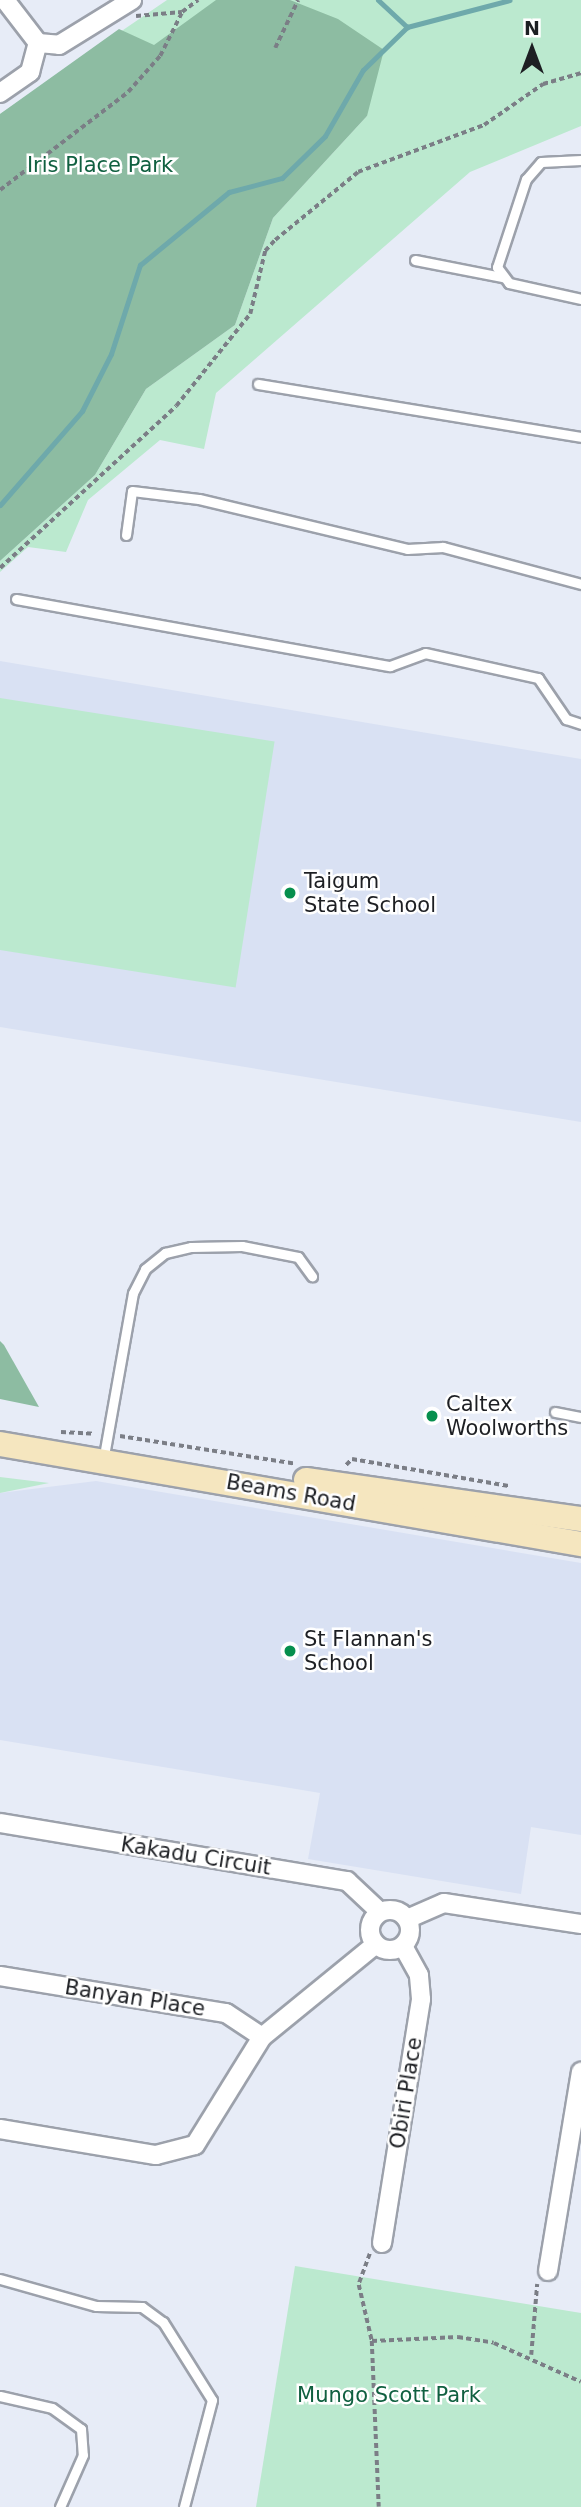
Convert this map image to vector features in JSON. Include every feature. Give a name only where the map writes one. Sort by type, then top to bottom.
[{"type":"main road","name":"Beams Road","points":[[0,1437],[106,1443],[581,1519]]},
{"type":"main road","name":"Beams Road","points":[[0,1444],[581,1544]]},
{"type":"street","points":[[5,0],[38,43],[59,46],[127,4]]},
{"type":"street","points":[[0,93],[30,72],[38,43]]},
{"type":"street","name":"Kakadu Circuit","points":[[0,1823],[347,1881],[380,1912]]},
{"type":"street","points":[[407,1919],[444,1903],[581,1924]]},
{"type":"street","points":[[392,1909],[407,1919],[409,1936],[402,1946],[391,1951],[375,1945],[369,1927],[380,1912],[392,1909]]},
{"type":"street","points":[[0,2129],[176,2153],[208,2132],[239,2066],[262,2038],[375,1945]]},
{"type":"street","name":"Obiri Place","points":[[382,2244],[421,1999],[419,1975],[402,1946]]},
{"type":"street","name":"Banyan Place","points":[[0,1976],[226,2013],[262,2038]]},
{"type":"street","points":[[548,2272],[581,2072]]},
{"type":"lane","points":[[502,277],[497,255],[526,179],[541,162],[581,160]]},
{"type":"lane","points":[[415,260],[502,277],[581,299]]},
{"type":"lane","points":[[258,384],[581,437]]},
{"type":"lane","points":[[125,535],[132,491],[199,499],[407,548],[443,547],[581,584]]},
{"type":"lane","points":[[16,599],[390,666],[425,653],[538,678],[566,719],[581,724]]},
{"type":"lane","points":[[106,1443],[133,1293],[145,1269],[164,1253],[191,1247],[243,1246],[298,1257],[312,1276]]},
{"type":"lane","points":[[555,1412],[581,1417]]},
{"type":"lane","points":[[0,2279],[96,2306],[142,2307],[163,2322],[212,2400],[184,2507]]},
{"type":"lane","points":[[0,2396],[52,2409],[81,2428],[83,2455],[60,2507]]},
{"type":"path","points":[[0,190],[128,92],[160,56],[182,12],[198,0]]},
{"type":"path","points":[[275,48],[298,0]]},
{"type":"path","points":[[127,4],[140,18],[182,12]]},
{"type":"path","points":[[0,568],[176,406],[250,314],[265,251],[275,240],[358,172],[484,125],[543,84],[581,73]]},
{"type":"path","points":[[47,1432],[106,1443],[307,1465]]},
{"type":"path","points":[[339,1471],[352,1459],[514,1487]]},
{"type":"path","points":[[379,2507],[372,2341],[359,2285],[364,2258],[382,2244]]},
{"type":"path","points":[[531,2355],[529,2322],[538,2282],[548,2272]]},
{"type":"path","points":[[372,2341],[458,2337],[531,2355],[581,2382]]},
{"type":"shaded area","name":"Taigum State School","points":[[0,661],[581,759],[581,1122],[0,1027]]},
{"type":"shaded area","name":"St Flannan's School","points":[[96,1481],[581,1563],[581,1835],[531,1827],[521,1894],[308,1859],[320,1793],[0,1740],[0,1493]]},
{"type":"green space","points":[[167,0],[581,0],[581,126],[470,172],[216,393],[204,449],[160,440],[88,500],[66,552],[28,547],[0,572],[0,561],[95,475],[146,389],[235,325],[273,218],[367,116],[0,114]]},
{"type":"green space","name":"Iris Place Park","points":[[216,0],[290,0],[338,19],[384,50],[367,116],[273,218],[235,325],[146,389],[95,475],[0,561],[0,114],[119,29],[154,45]]},
{"type":"green space","points":[[0,698],[275,741],[236,987],[0,950]]},
{"type":"green space","points":[[0,1341],[4,1345],[39,1407],[0,1399]]},
{"type":"green space","points":[[0,1477],[49,1483],[0,1493]]},
{"type":"green space","name":"Mungo Scott Park","points":[[295,2266],[581,2313],[581,2507],[256,2507]]},
{"type":"waterway","points":[[378,0],[407,27]]},
{"type":"waterway","points":[[0,505],[82,411],[111,354],[140,265],[229,192],[282,178],[325,136],[363,70],[407,27],[510,0]]},
{"type":"place","name":"Taigum State School","points":[[290,893]]},
{"type":"place","name":"Caltex Woolworths","points":[[432,1416]]},
{"type":"place","name":"St Flannan's School","points":[[290,1651]]}]
